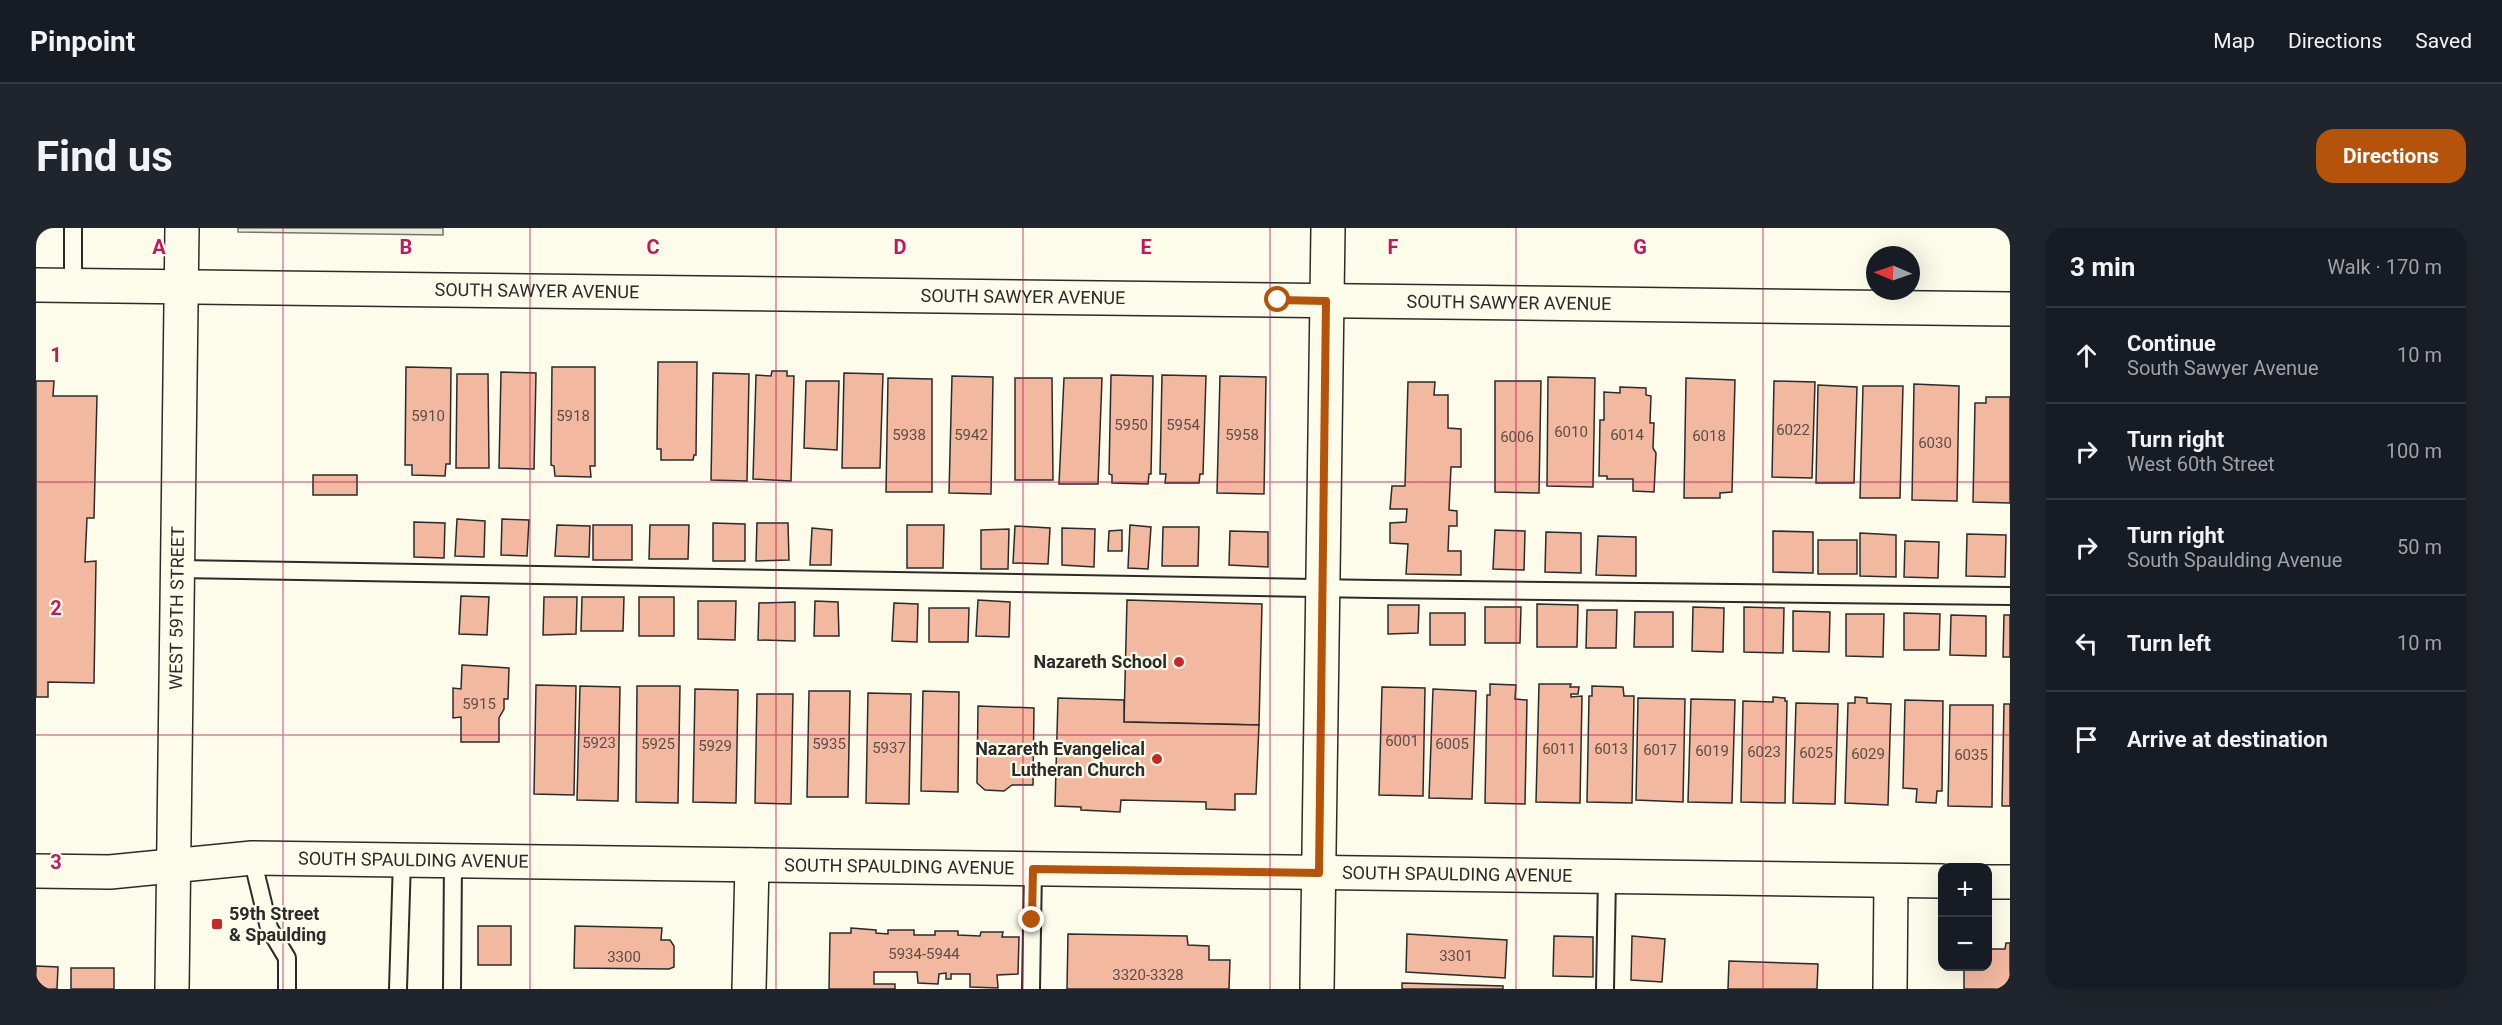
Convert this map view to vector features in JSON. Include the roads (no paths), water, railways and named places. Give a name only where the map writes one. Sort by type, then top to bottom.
[{"type":"street","name":"WEST 59TH STREET","points":[[171,989],[182,228]]},
{"type":"street","points":[[1317,989],[1328,228]]},
{"type":"street","name":"SOUTH SAWYER AVENUE","points":[[36,285],[2010,309]]},
{"type":"street","name":"SOUTH SPAULDING AVENUE","points":[[36,871],[110,872],[252,858],[1938,881]]},
{"type":"street","points":[[749,989],[752,865]]},
{"type":"street","points":[[1890,989],[1891,881]]},
{"type":"street","points":[[1992,882],[2010,882]]},
{"type":"lane","points":[[73,228],[73,286]]},
{"type":"lane","points":[[177,568],[1323,588],[2010,596]]},
{"type":"lane","points":[[252,858],[269,928],[287,958],[287,989]]},
{"type":"lane","points":[[399,989],[402,860]]},
{"type":"lane","points":[[452,989],[453,861]]},
{"type":"lane","points":[[1031,989],[1033,869]]},
{"type":"lane","points":[[1605,989],[1607,877]]},
{"type":"place","name":"Nazareth School","points":[[1179,662]]},
{"type":"place","name":"Nazareth Evangelical Lutheran Church","points":[[1157,759]]},
{"type":"place","name":"59th Street & Spaulding","points":[[217,924]]}]
